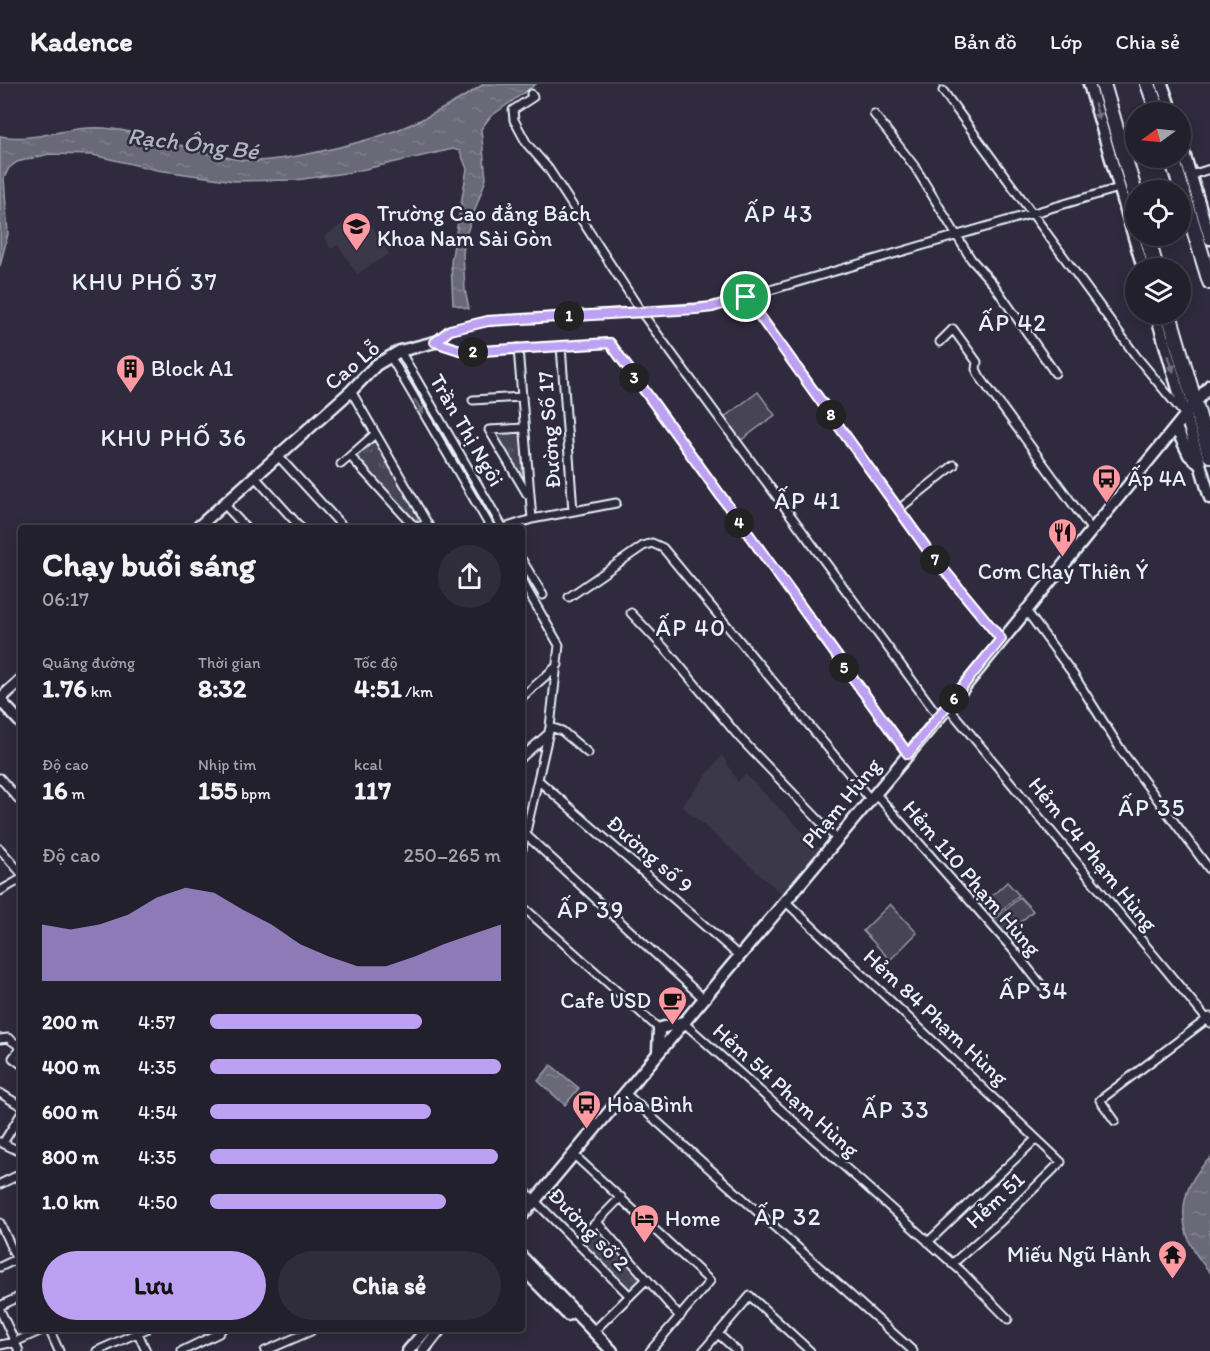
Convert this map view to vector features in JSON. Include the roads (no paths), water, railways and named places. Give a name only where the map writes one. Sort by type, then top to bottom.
[{"type":"highway","points":[[1103,84],[1131,180]]},
{"type":"highway","points":[[1158,102],[1159,84]]},
{"type":"highway","points":[[1175,168],[1210,282]]},
{"type":"highway","points":[[1171,324],[1190,410],[1205,459]]},
{"type":"main road","points":[[1089,84],[1140,258]]},
{"type":"main road","points":[[1159,84],[1167,102]]},
{"type":"main road","points":[[1189,168],[1210,239]]},
{"type":"main road","points":[[1160,324],[1190,410]]},
{"type":"main road","name":"Cao Lỗ","points":[[200,525],[351,391],[376,364],[395,354],[435,342]]},
{"type":"main road","name":"Phạm Hùng","points":[[525,1212],[784,900],[948,707],[1025,609],[1210,384]]},
{"type":"main road","points":[[1176,428],[1189,455],[1205,459],[1210,498]]},
{"type":"main road","points":[[18,683],[0,699],[18,720]]},
{"type":"main road","points":[[658,1052],[659,1028],[683,1022]]},
{"type":"main road","points":[[525,1260],[591,1334],[602,1351]]},
{"type":"main road","points":[[525,1271],[612,1351]]},
{"type":"main road","points":[[408,1351],[424,1332]]},
{"type":"main road","points":[[423,1351],[438,1332]]},
{"type":"street","points":[[943,91],[1136,356],[1174,405],[1190,410]]},
{"type":"street","points":[[531,94],[533,98],[513,110],[514,120],[642,313],[939,717]]},
{"type":"street","points":[[874,114],[915,167],[957,236],[1055,373]]},
{"type":"street","points":[[1191,175],[1210,169]]},
{"type":"street","points":[[435,342],[450,330],[488,321],[712,307],[1119,188]]},
{"type":"street","points":[[746,297],[958,590],[1001,639]]},
{"type":"street","points":[[940,342],[953,329],[977,362],[980,377],[1091,529]]},
{"type":"street","points":[[435,342],[466,352],[610,343],[908,754]]},
{"type":"street","name":"Đường Số 17","points":[[561,346],[573,511]]},
{"type":"street","points":[[518,348],[528,496],[532,519]]},
{"type":"street","name":"Trần Thị Ngôi","points":[[395,354],[489,525]]},
{"type":"street","name":"Trần Thị Ngôi","points":[[395,354],[501,525]]},
{"type":"street","points":[[351,391],[427,525]]},
{"type":"street","points":[[473,400],[522,397]]},
{"type":"street","points":[[524,428],[489,430],[528,496]]},
{"type":"street","points":[[341,464],[375,434]]},
{"type":"street","points":[[278,456],[341,525]]},
{"type":"street","points":[[350,456],[414,525]]},
{"type":"street","points":[[898,509],[954,465]]},
{"type":"street","points":[[255,477],[299,525]]},
{"type":"street","points":[[513,525],[532,519],[616,503]]},
{"type":"street","points":[[224,504],[243,525]]},
{"type":"street","name":"Hẻm 110 Phạm Hùng","points":[[569,597],[643,546],[652,543],[663,548],[872,796],[1016,953],[1042,986]]},
{"type":"street","points":[[525,565],[543,595]]},
{"type":"street","points":[[525,586],[558,645],[558,665],[549,730],[525,829]]},
{"type":"street","points":[[1025,609],[1073,674],[1123,753],[1210,870]]},
{"type":"street","points":[[631,613],[669,653],[739,737],[836,838]]},
{"type":"street","points":[[525,694],[558,665]]},
{"type":"street","name":"Hẻm C4 Phạm Hùng","points":[[948,707],[1209,1020]]},
{"type":"street","points":[[525,754],[549,730],[562,731],[588,753]]},
{"type":"street","points":[[0,778],[18,799]]},
{"type":"street","name":"Đường số 9","points":[[538,780],[738,955]]},
{"type":"street","points":[[525,834],[703,998]]},
{"type":"street","points":[[0,849],[18,870]]},
{"type":"street","points":[[0,891],[18,881]]},
{"type":"street","name":"Hẻm 84 Phạm Hùng","points":[[784,900],[1061,1162]]},
{"type":"street","points":[[525,909],[670,1037]]},
{"type":"street","points":[[1115,1121],[1100,1100],[1209,1020]]},
{"type":"street","name":"Hẻm 54 Phạm Hùng","points":[[683,1022],[928,1242],[1008,1319]]},
{"type":"street","points":[[0,1041],[8,1038],[18,1044]]},
{"type":"street","points":[[18,1050],[13,1058],[18,1062]]},
{"type":"street","points":[[624,1092],[912,1351]]},
{"type":"street","points":[[0,1093],[18,1104]]},
{"type":"street","points":[[18,1119],[1,1143],[18,1151]]},
{"type":"street","points":[[928,1242],[1036,1139]]},
{"type":"street","points":[[573,1154],[710,1281],[650,1351]]},
{"type":"street","name":"Hẻm 51","points":[[952,1264],[1001,1221],[1061,1162]]},
{"type":"street","points":[[0,1184],[18,1178]]},
{"type":"street","name":"Đường số 2","points":[[525,1191],[630,1296]]},
{"type":"street","points":[[577,1242],[621,1197]]},
{"type":"street","points":[[597,1222],[680,1317]]},
{"type":"street","points":[[0,1223],[18,1256]]},
{"type":"street","points":[[0,1267],[18,1258]]},
{"type":"street","points":[[591,1334],[647,1279]]},
{"type":"street","points":[[703,1351],[750,1296],[810,1351]]},
{"type":"street","points":[[18,1298],[0,1308],[19,1351]]},
{"type":"street","points":[[0,1345],[15,1342],[37,1332]]},
{"type":"street","points":[[50,1332],[59,1351]]},
{"type":"street","points":[[97,1351],[135,1332]]},
{"type":"street","points":[[137,1332],[146,1351]]},
{"type":"street","points":[[182,1351],[219,1332]]},
{"type":"street","points":[[265,1351],[309,1332]]},
{"type":"street","points":[[718,1334],[737,1351]]},
{"type":"water","points":[[484,84],[536,84],[490,117],[481,129],[486,179],[465,238],[463,254],[465,290],[469,309],[453,304],[451,262],[467,169],[460,151],[453,149],[352,172],[296,180],[234,181],[157,170],[93,155],[49,154],[17,162],[9,168],[4,178],[8,234],[0,266],[0,136],[13,138],[39,136],[78,129],[104,128],[138,134],[224,157],[249,161],[274,160],[334,148],[400,129],[440,110]]},
{"type":"water","points":[[551,1065],[579,1088],[565,1105],[538,1081]]},
{"type":"water","points":[[1210,1158],[1210,1272],[1191,1244],[1184,1215],[1185,1200],[1190,1186]]},
{"type":"place","name":"Trường Cao đẳng Bách Khoa Nam Sài Gòn","points":[[356,252]]},
{"type":"place","name":"Block A1","points":[[130,394]]},
{"type":"place","name":"Ấp 4A","points":[[1107,504]]},
{"type":"place","name":"Cơm Chay Thiên Ý","points":[[1063,558]]},
{"type":"place","name":"Cafe USD","points":[[672,1026]]},
{"type":"place","name":"Hòa Bình","points":[[586,1130]]},
{"type":"place","name":"Home","points":[[644,1244]]},
{"type":"place","name":"Miếu Ngũ Hành","points":[[1172,1280]]},
{"type":"district","name":"ẤP 43","points":[[779,213]]},
{"type":"district","name":"KHU PHỐ 37","points":[[145,281]]},
{"type":"district","name":"ẤP 42","points":[[1013,322]]},
{"type":"district","name":"KHU PHỐ 36","points":[[174,437]]},
{"type":"district","name":"ẤP 41","points":[[808,500]]},
{"type":"district","name":"ẤP 40","points":[[691,627]]},
{"type":"district","name":"ẤP 35","points":[[1152,807]]},
{"type":"district","name":"ẤP 39","points":[[591,909]]},
{"type":"district","name":"ẤP 34","points":[[1034,990]]},
{"type":"district","name":"ẤP 33","points":[[896,1109]]},
{"type":"district","name":"ẤP 32","points":[[788,1216]]},
{"type":"water label","name":"Rạch Ông Bé","points":[[193,143]]}]
